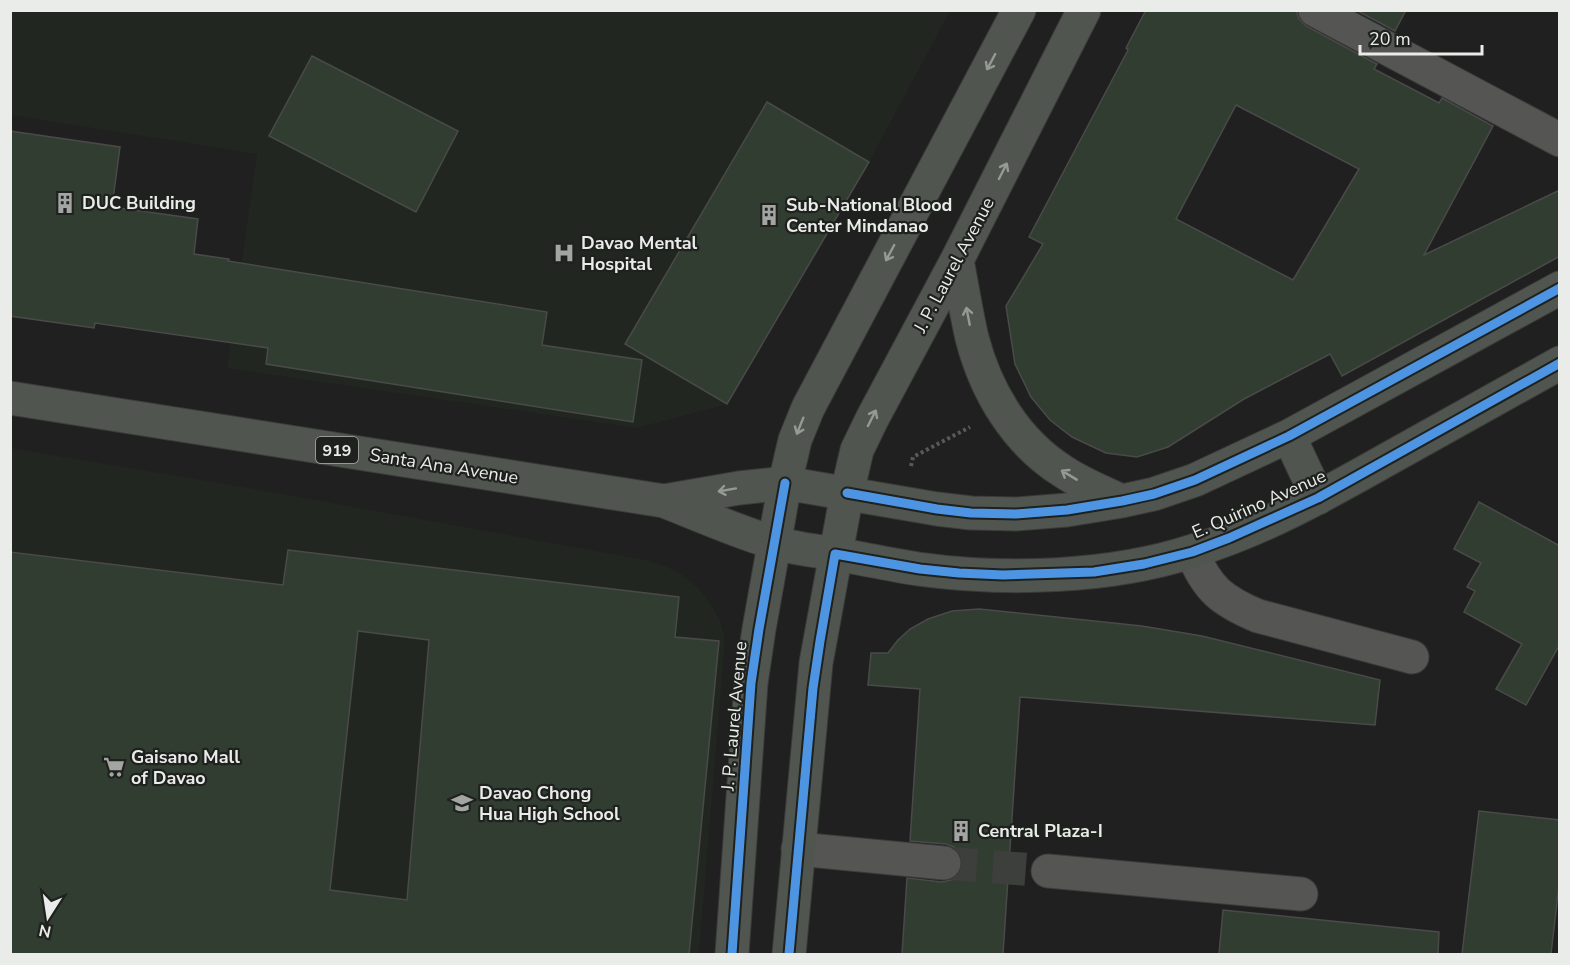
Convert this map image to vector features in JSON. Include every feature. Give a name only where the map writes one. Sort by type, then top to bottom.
[{"type":"main road","name":"J. P. Laurel Avenue","points":[[732,954],[751,683],[774,543],[795,440],[808,408],[1019,10]]},
{"type":"main road","name":"J. P. Laurel Avenue","points":[[789,954],[813,688],[835,554],[857,450],[1084,10]]},
{"type":"main road","points":[[957,260],[978,358],[1002,410],[1024,439],[1062,471],[1089,487],[1122,501]]},
{"type":"main road","points":[[847,493],[937,509],[971,513],[1016,514],[1067,510],[1154,494],[1195,480],[1289,436],[1560,288]]},
{"type":"main road","name":"E. Quirino Avenue","points":[[835,554],[920,569],[1003,575],[1094,572],[1144,564],[1192,552],[1318,498],[1560,363]]},
{"type":"main road","name":"Santa Ana Avenue","points":[[10,398],[664,501],[774,543]]},
{"type":"main road","points":[[1289,436],[1318,498]]},
{"type":"main road","name":"919","points":[[785,483],[847,493]]},
{"type":"main road","name":"Santa Ana Avenue","points":[[664,501],[739,488],[785,483]]},
{"type":"main road","name":"919","points":[[774,543],[835,554]]},
{"type":"street","points":[[1320,13],[1560,140]]},
{"type":"street","points":[[1192,552],[1206,579],[1235,607],[1258,616],[1412,657]]},
{"type":"street","points":[[798,849],[944,862]]},
{"type":"street","points":[[1048,871],[1301,894]]},
{"type":"shaded area","name":"Davao Mental Hospital","points":[[10,11],[950,11],[869,162],[767,102],[625,344],[727,404],[637,428],[227,368],[257,154],[11,115]]},
{"type":"shaded area","name":"Davao Chong Hua High School","points":[[10,448],[255,489],[646,560],[681,574],[698,588],[711,604],[720,621],[724,636],[699,954],[11,954]]},
{"type":"building","points":[[1146,10],[1296,10],[1299,19],[1306,26],[1377,64],[1374,69],[1439,103],[1442,98],[1493,126],[1424,255],[1560,190],[1560,256],[1342,376],[1330,354],[1244,399],[1168,447],[1137,457],[1106,453],[1072,437],[1050,420],[1031,397],[1015,364],[1006,306],[1043,244],[1029,237],[1128,50],[1126,48]],"holes":[[[1236,105],[1359,169],[1293,280],[1176,219]]]},
{"type":"building","points":[[1356,10],[1406,10],[1395,31]]},
{"type":"building","points":[[312,56],[458,131],[416,212],[269,136]]},
{"type":"building","name":"Sub-National Blood Center Mindanao","points":[[767,102],[869,162],[727,404],[625,344]]},
{"type":"building","points":[[10,131],[120,147],[112,207],[198,219],[194,254],[547,312],[542,345],[642,360],[633,422],[266,364],[268,348],[95,323],[94,328],[10,316]]},
{"type":"building","points":[[1479,502],[1560,546],[1560,644],[1526,705],[1496,689],[1522,644],[1464,612],[1475,591],[1467,587],[1481,563],[1454,549]]},
{"type":"building","name":"Davao Chong Hua High School","points":[[288,550],[679,597],[675,637],[719,641],[689,954],[10,954],[10,552],[283,585]],"holes":[[[358,631],[429,640],[407,900],[330,890]]]},
{"type":"building","points":[[979,609],[1142,626],[1202,636],[1380,680],[1375,725],[1020,697],[1003,954],[902,954],[907,878],[942,882],[951,880],[960,873],[963,864],[961,855],[954,847],[946,844],[910,841],[920,689],[868,685],[871,653],[888,653],[910,629],[928,619],[952,611]]},
{"type":"building","points":[[1479,811],[1560,820],[1560,876],[1551,954],[1462,954]]},
{"type":"building","points":[[1223,910],[1439,932],[1438,954],[1219,954]]},
{"type":"tunnel","points":[[944,863],[1048,871]]},
{"type":"cycle path","points":[[847,493],[937,509],[971,513],[1016,514],[1067,510],[1154,494],[1195,480],[1289,436],[1560,288]]},
{"type":"cycle path","points":[[789,954],[813,688],[835,554],[920,569],[1003,575],[1094,572],[1144,564],[1192,552],[1318,498],[1560,363]]},
{"type":"cycle path","points":[[732,954],[751,683],[785,483]]},
{"type":"place","name":"DUC Building","points":[[65,203]]},
{"type":"place","name":"Sub-National Blood Center Mindanao","points":[[769,215]]},
{"type":"place","name":"Davao Mental Hospital","points":[[564,253]]},
{"type":"place","name":"Gaisano Mall of Davao","points":[[114,767]]},
{"type":"place","name":"Davao Chong Hua High School","points":[[462,803]]},
{"type":"place","name":"Central Plaza-I","points":[[961,831]]}]
